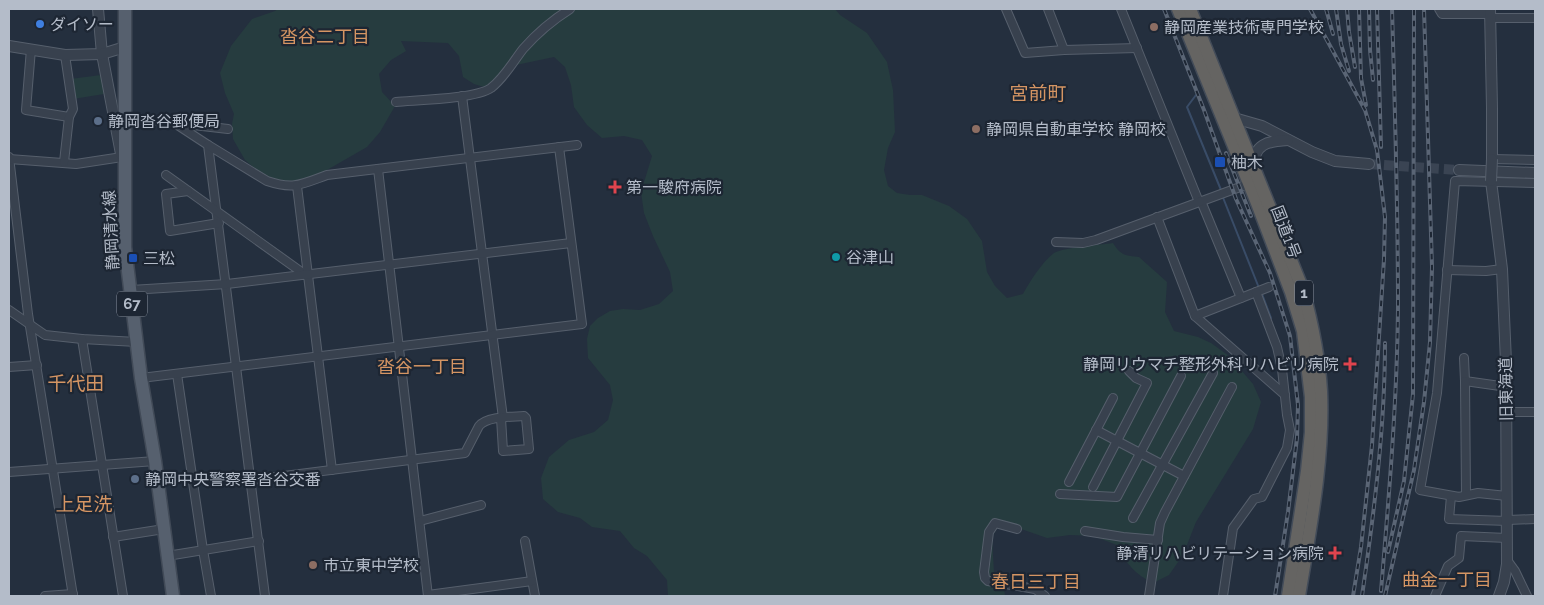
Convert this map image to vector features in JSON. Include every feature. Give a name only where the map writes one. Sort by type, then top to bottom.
[{"type":"highway","name":"国道1号","points":[[1178,9],[1232,142],[1254,178],[1303,290],[1314,336],[1321,390],[1321,437],[1318,472],[1299,596]]},
{"type":"highway","name":"国道1号","points":[[1190,9],[1234,118],[1303,331],[1309,381],[1311,432],[1288,596]]},
{"type":"main road","name":"静岡清水線","points":[[125,9],[123,160],[125,247],[141,378],[155,461],[173,596]]},
{"type":"street","points":[[45,596],[73,595],[28,314],[9,158],[76,164],[123,160],[102,54],[98,9]]},
{"type":"street","points":[[396,102],[462,96],[479,93],[491,88],[550,22],[570,9]]},
{"type":"street","points":[[1006,9],[1025,53],[1137,48]]},
{"type":"street","points":[[1048,9],[1064,50]]},
{"type":"street","points":[[1121,9],[1241,298]]},
{"type":"street","points":[[1439,9],[1442,14],[1490,14],[1532,18],[1529,9]]},
{"type":"street","name":"旧東海道","points":[[1490,14],[1492,108],[1490,181],[1502,269],[1507,412],[1507,560],[1506,574],[1499,596]]},
{"type":"street","points":[[9,46],[65,55],[102,54],[125,47]]},
{"type":"street","points":[[32,49],[26,110],[69,117]]},
{"type":"street","points":[[64,162],[69,117],[73,109],[65,55]]},
{"type":"street","points":[[252,480],[465,453],[482,422],[490,419],[502,418],[524,416],[526,418],[530,449],[503,451],[502,418],[462,96]]},
{"type":"street","points":[[1215,102],[1234,118],[1262,126],[1317,154],[1335,161],[1370,164]]},
{"type":"street","points":[[125,117],[228,129]]},
{"type":"street","points":[[1232,142],[1234,118]]},
{"type":"street","points":[[176,124],[267,181],[297,186],[327,175],[577,145]]},
{"type":"street","points":[[1056,242],[1073,244],[1096,240],[1157,218],[1254,178],[1254,158],[1256,152],[1262,146],[1275,141],[1289,140]]},
{"type":"street","points":[[208,145],[238,366],[265,596]]},
{"type":"street","points":[[141,378],[582,324],[559,147]]},
{"type":"street","points":[[1492,159],[1535,160]]},
{"type":"street","points":[[378,168],[428,596],[532,581]]},
{"type":"street","points":[[1459,170],[1535,173]]},
{"type":"street","points":[[166,175],[307,275]]},
{"type":"street","points":[[1507,496],[1478,493],[1459,498],[1420,490],[1437,393],[1455,181],[1535,183]]},
{"type":"street","points":[[297,186],[332,470]]},
{"type":"street","points":[[188,191],[166,194],[170,231],[219,223]]},
{"type":"street","points":[[1157,218],[1195,316],[1285,395]]},
{"type":"street","points":[[131,290],[227,284],[571,242]]},
{"type":"street","points":[[1447,270],[1486,271],[1502,269]]},
{"type":"street","points":[[1195,316],[1269,287]]},
{"type":"street","points":[[1223,596],[1233,528],[1254,499],[1262,497],[1287,448],[1290,430],[1286,415],[1282,369],[1277,346],[1256,292]]},
{"type":"street","points":[[9,310],[45,335],[137,342]]},
{"type":"street","points":[[82,339],[123,596]]},
{"type":"street","points":[[1464,358],[1466,495]]},
{"type":"street","points":[[9,366],[37,365]]},
{"type":"street","points":[[1093,487],[1147,383],[1136,378],[1129,371]]},
{"type":"street","points":[[1133,518],[1213,373]]},
{"type":"street","points":[[177,374],[202,550],[212,596]]},
{"type":"street","points":[[1060,494],[1116,497],[1181,376]]},
{"type":"street","points":[[1465,381],[1506,387]]},
{"type":"street","points":[[1149,596],[1160,522],[1232,387]]},
{"type":"street","points":[[1069,482],[1113,398]]},
{"type":"street","points":[[1507,412],[1535,412]]},
{"type":"street","points":[[1096,430],[1184,476]]},
{"type":"street","points":[[9,472],[155,461]]},
{"type":"street","points":[[1451,496],[1449,520],[1535,519]]},
{"type":"street","points":[[420,521],[481,506]]},
{"type":"street","points":[[1017,530],[995,523],[989,532],[984,572],[985,578],[988,581],[1034,589],[1045,596]]},
{"type":"street","points":[[114,537],[164,529]]},
{"type":"street","points":[[1085,531],[1158,540]]},
{"type":"street","points":[[1435,596],[1448,566],[1459,558],[1461,536],[1507,538]]},
{"type":"street","points":[[167,556],[259,541]]},
{"type":"street","points":[[524,541],[535,596]]},
{"type":"street","points":[[1507,560],[1528,596]]},
{"type":"green space","points":[[278,9],[835,9],[840,15],[867,33],[887,62],[893,90],[895,132],[888,148],[884,170],[888,186],[897,193],[922,195],[949,206],[967,219],[982,241],[987,272],[995,286],[1007,298],[1023,294],[1041,266],[1054,253],[1059,251],[1113,243],[1124,254],[1139,257],[1167,282],[1165,312],[1174,331],[1198,337],[1211,343],[1229,356],[1253,384],[1261,402],[1253,429],[1196,522],[1183,555],[1169,575],[1153,583],[1132,568],[1117,545],[1093,536],[1070,535],[1047,538],[1001,522],[992,537],[994,573],[1003,581],[1005,596],[668,596],[667,580],[647,556],[634,548],[620,531],[592,527],[580,518],[558,512],[543,499],[541,478],[549,457],[569,440],[594,432],[608,420],[613,400],[610,385],[588,358],[587,339],[590,326],[598,318],[610,311],[623,309],[640,310],[659,304],[673,291],[670,272],[644,213],[641,192],[652,156],[642,140],[624,136],[602,138],[587,125],[574,107],[571,85],[565,67],[554,57],[516,65],[484,87],[474,84],[463,77],[459,56],[448,43],[401,41],[406,51],[391,60],[379,74],[382,92],[395,106],[380,132],[367,147],[299,184],[274,181],[259,172],[245,160],[233,139],[232,124],[234,114],[225,93],[220,73],[231,46],[252,19]]},
{"type":"green space","points":[[101,75],[104,94],[73,99],[70,79]]},
{"type":"waterway","points":[[1196,95],[1187,107],[1221,190]]},
{"type":"waterway","points":[[1222,195],[1259,288]]},
{"type":"waterway","points":[[1262,294],[1271,318]]},
{"type":"tunnel","points":[[1369,164],[1459,170]]},
{"type":"railway","points":[[1164,9],[1204,110],[1236,199],[1270,273],[1290,336],[1298,405],[1297,438],[1275,596]]},
{"type":"railway","points":[[1310,9],[1365,110],[1377,150],[1385,217],[1372,445],[1361,547],[1353,596]]},
{"type":"railway","points":[[1326,9],[1333,34]]},
{"type":"railway","points":[[1336,9],[1341,44],[1349,71]]},
{"type":"railway","points":[[1347,9],[1355,67]]},
{"type":"railway","points":[[1359,9],[1361,78],[1366,105]]},
{"type":"railway","points":[[1369,9],[1373,80]]},
{"type":"railway","points":[[1377,9],[1381,147]]},
{"type":"railway","points":[[1381,591],[1390,484],[1398,308],[1392,9]]},
{"type":"railway","points":[[1388,552],[1404,481],[1413,394],[1414,9]]},
{"type":"railway","points":[[1385,596],[1414,470],[1430,342],[1432,267],[1424,9]]},
{"type":"railway","points":[[1226,153],[1251,216]]},
{"type":"railway","points":[[1362,596],[1378,470],[1385,375],[1385,343]]},
{"type":"place","name":"ダイソー","points":[[40,24]]},
{"type":"place","name":"静岡産業技術専門学校","points":[[1154,27]]},
{"type":"place","name":"静岡沓谷郵便局","points":[[98,121]]},
{"type":"place","name":"静岡県自動車学校 静岡校","points":[[976,129]]},
{"type":"place","name":"柚木","points":[[1220,162]]},
{"type":"place","name":"第一駿府病院","points":[[615,187]]},
{"type":"place","name":"谷津山","points":[[836,257]]},
{"type":"place","name":"三松","points":[[133,258]]},
{"type":"place","name":"静岡リウマチ整形外科リハビリ病院","points":[[1350,364]]},
{"type":"place","name":"静岡中央警察署沓谷交番","points":[[135,479]]},
{"type":"place","name":"静清リハビリテーション病院","points":[[1335,553]]},
{"type":"place","name":"市立東中学校","points":[[313,565]]},
{"type":"district","name":"沓谷二丁目","points":[[325,36]]},
{"type":"district","name":"宮前町","points":[[1038,93]]},
{"type":"district","name":"沓谷一丁目","points":[[422,366]]},
{"type":"district","name":"千代田","points":[[76,383]]},
{"type":"district","name":"上足洗","points":[[84,504]]},
{"type":"district","name":"曲金一丁目","points":[[1447,579]]},
{"type":"district","name":"春日三丁目","points":[[1036,581]]}]
